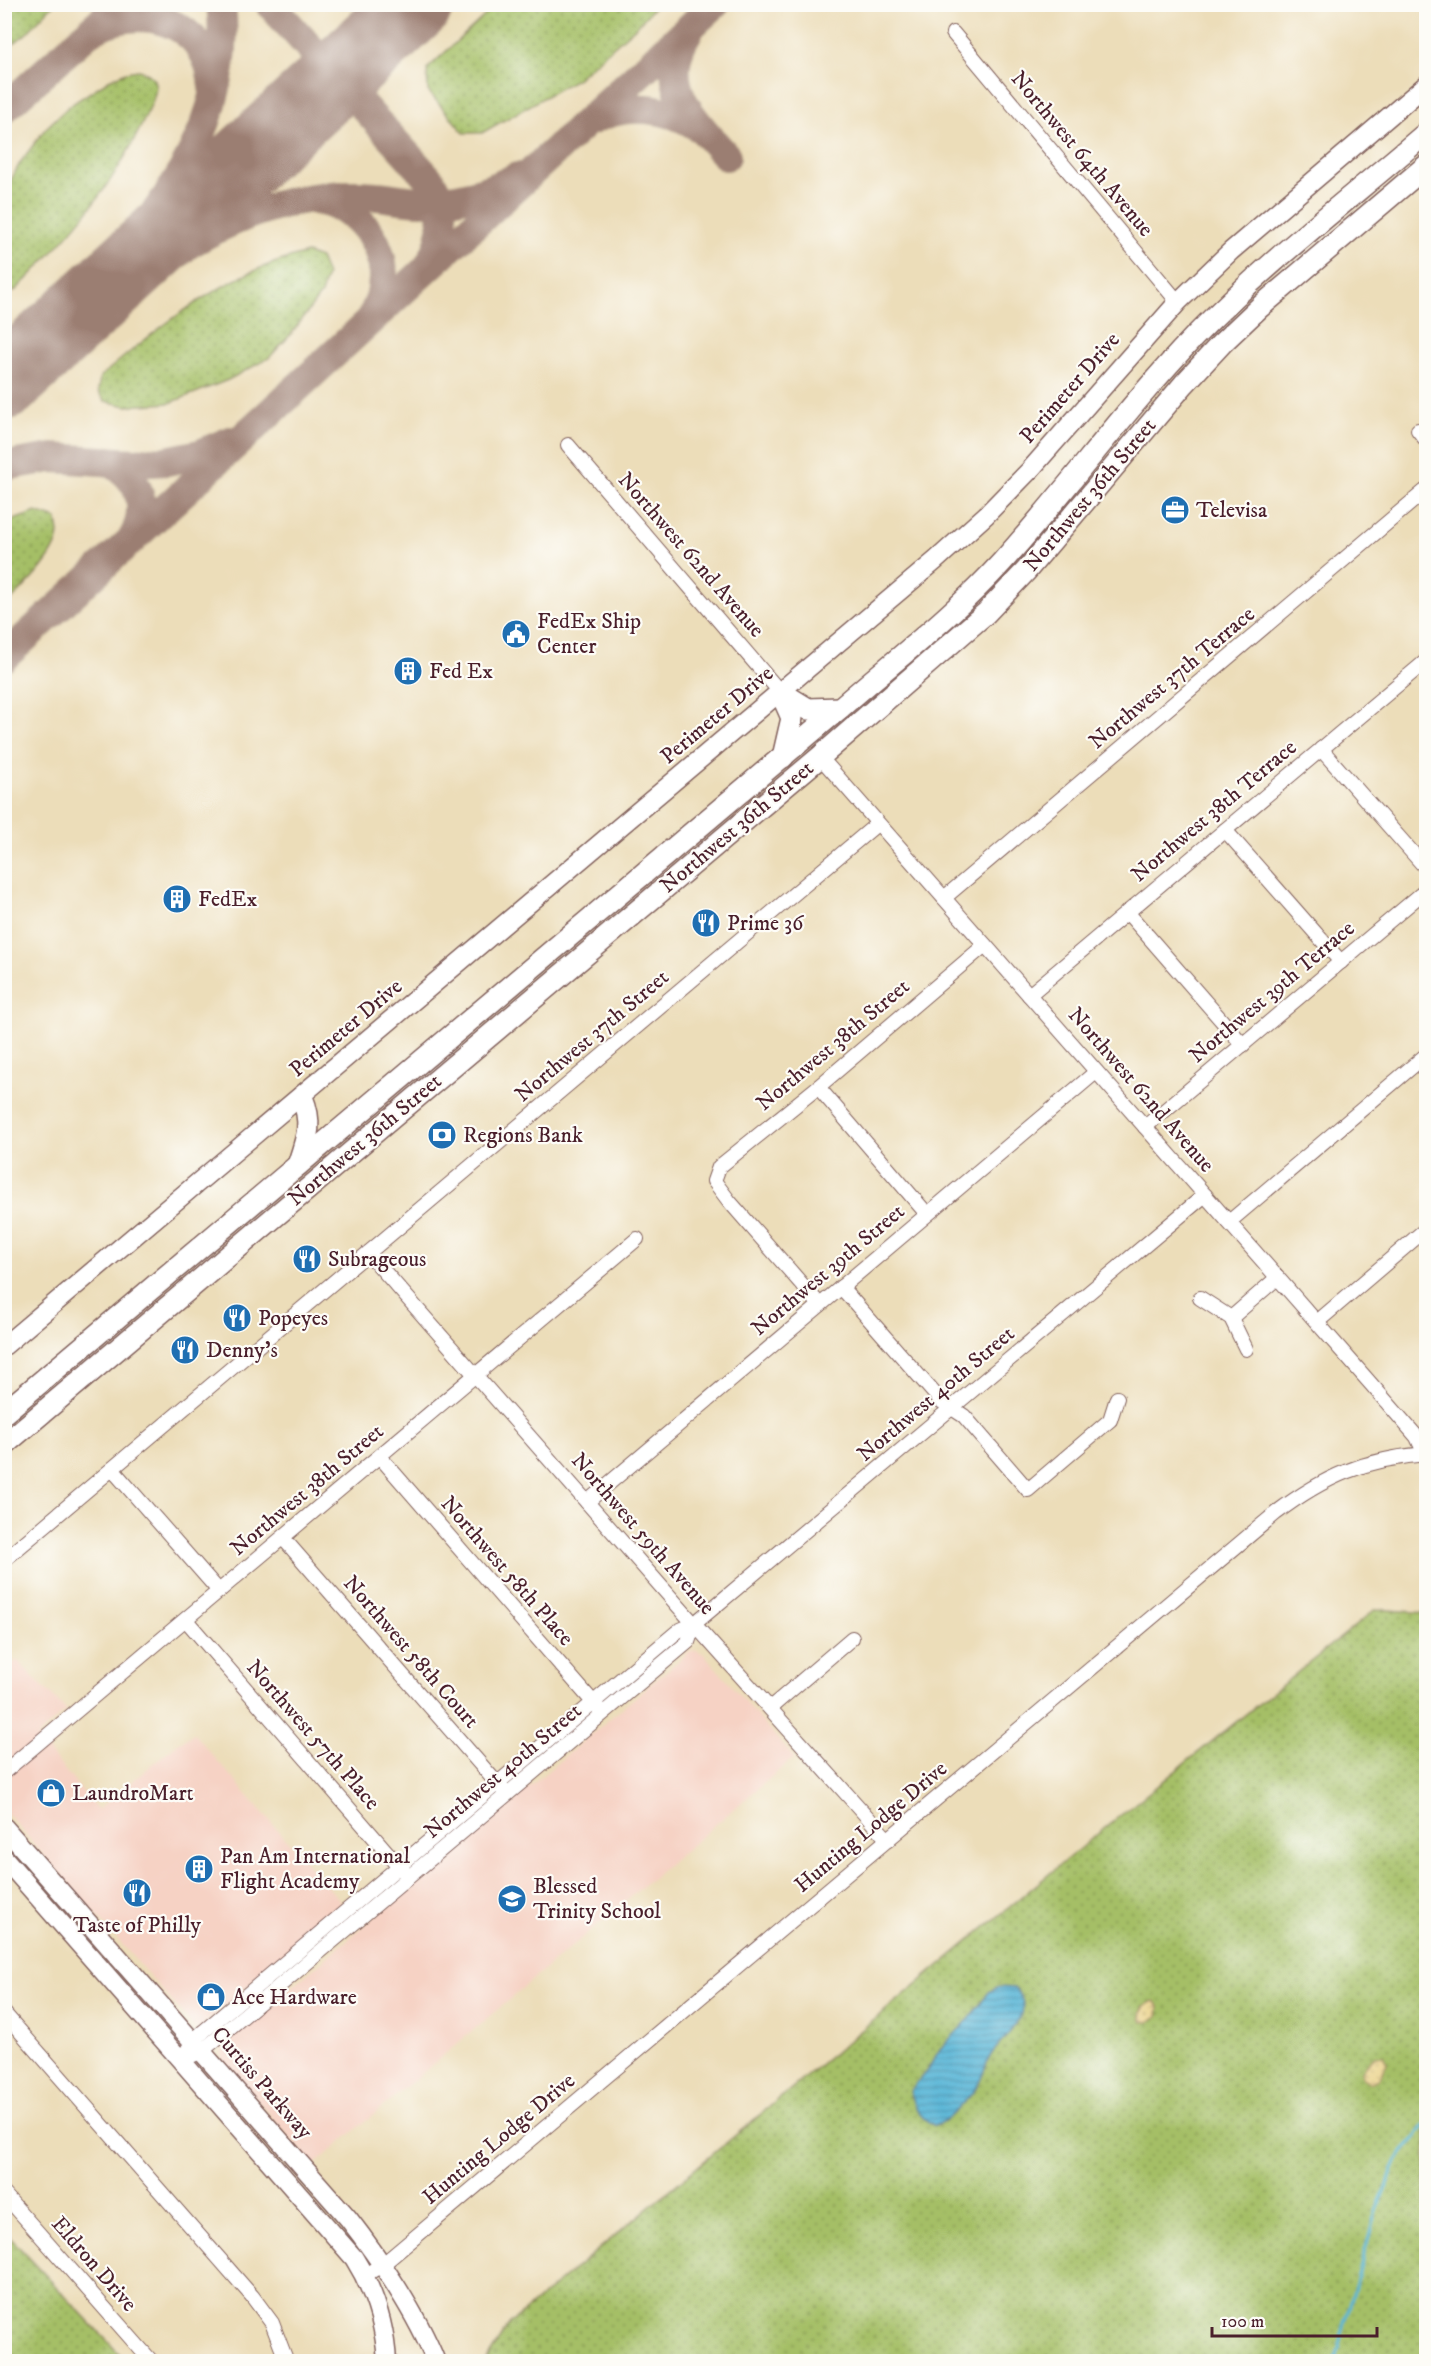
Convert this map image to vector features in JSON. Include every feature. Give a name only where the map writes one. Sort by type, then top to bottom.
[{"type":"main road","name":"Northwest 36th Street","points":[[4,1413],[783,757],[970,594],[1001,562],[1192,340],[1266,269],[1426,134]]},
{"type":"main road","name":"Northwest 36th Street","points":[[4,1445],[820,758],[986,613],[1020,578],[1184,384],[1230,335],[1426,166]]},
{"type":"main road","points":[[1266,269],[1282,288]]},
{"type":"main road","points":[[1001,562],[1020,578]]},
{"type":"main road","points":[[781,693],[808,709],[840,708]]},
{"type":"main road","points":[[781,693],[792,718],[783,757]]},
{"type":"main road","points":[[547,955],[563,974]]},
{"type":"main road","points":[[302,1097],[308,1116],[309,1131],[306,1158],[338,1149],[351,1152],[350,1139],[357,1115]]},
{"type":"main road","points":[[187,1290],[189,1267],[196,1252]]},
{"type":"main road","points":[[24,1397],[40,1394],[54,1402],[72,1369],[110,1337],[113,1321]]},
{"type":"street","name":"Northwest 64th Avenue","points":[[953,33],[1178,302]]},
{"type":"street","name":"Perimeter Drive","points":[[4,1346],[781,693],[987,515],[1030,470],[1178,302],[1231,250],[1426,85]]},
{"type":"street","name":"Northwest 62nd Avenue","points":[[568,445],[781,693]]},
{"type":"street","name":"Northwest 37th Terrace","points":[[944,898],[1426,490]]},
{"type":"street","name":"Northwest 38th Terrace","points":[[1029,995],[1426,661]]},
{"type":"street","points":[[1321,749],[1426,868]]},
{"type":"street","name":"Northwest 62nd Avenue","points":[[820,758],[1317,1322],[1417,1437],[1426,1454]]},
{"type":"street","name":"Northwest 37th Street","points":[[4,1560],[877,824]]},
{"type":"street","points":[[1225,830],[1341,962]]},
{"type":"street","name":"Northwest 39th Terrace","points":[[1146,1127],[1426,890]]},
{"type":"street","points":[[1127,912],[1243,1045]]},
{"type":"street","name":"Northwest 38th Street","points":[[820,1305],[714,1181],[719,1167],[818,1087],[985,945]]},
{"type":"street","points":[[1229,1222],[1426,1055]]},
{"type":"street","name":"Northwest 39th Street","points":[[587,1502],[1096,1071]]},
{"type":"street","points":[[818,1087],[927,1214]]},
{"type":"street","name":"Northwest 40th Street","points":[[182,2060],[404,1872],[498,1784],[594,1702],[678,1631],[694,1624],[1205,1195]]},
{"type":"street","points":[[1317,1322],[1426,1229]]},
{"type":"street","name":"Northwest 38th Street","points":[[4,1772],[637,1239]]},
{"type":"street","name":"Northwest 59th Avenue","points":[[368,1253],[694,1624],[888,1840]]},
{"type":"street","points":[[1231,1318],[1277,1278]]},
{"type":"street","points":[[841,1287],[941,1401],[964,1416],[1028,1491],[1110,1420],[1118,1398]]},
{"type":"street","points":[[1200,1298],[1231,1318],[1246,1349]]},
{"type":"street","name":"Hunting Lodge Drive","points":[[365,2276],[382,2265],[1299,1496],[1324,1480],[1352,1469],[1390,1459],[1426,1454]]},
{"type":"street","name":"Northwest 58th Place","points":[[380,1457],[603,1713]]},
{"type":"street","points":[[112,1469],[219,1592]]},
{"type":"street","name":"Northwest 58th Court","points":[[283,1538],[507,1794]]},
{"type":"street","name":"Northwest 57th Place","points":[[186,1620],[404,1872]]},
{"type":"street","name":"Northwest 40th Street","points":[[404,1872],[507,1794],[688,1642],[694,1624]]},
{"type":"street","points":[[770,1708],[852,1638]]},
{"type":"street","name":"Curtiss Parkway","points":[[4,1827],[348,2218],[382,2265],[415,2319],[436,2361]]},
{"type":"street","name":"Curtiss Parkway","points":[[4,1858],[340,2240],[365,2276],[382,2319],[387,2361]]},
{"type":"street","points":[[4,2013],[252,2296],[272,2324],[287,2361]]},
{"type":"street","name":"Eldron Drive","points":[[4,2194],[152,2361]]},
{"type":"shaded area","name":"Blessed Trinity School","points":[[696,1650],[704,1654],[794,1758],[314,2165],[222,2060],[221,2052],[224,2044],[690,1651]]},
{"type":"shaded area","points":[[17,1660],[66,1710],[37,1737],[98,1810],[178,1743],[194,1734],[343,1904],[197,2030],[5,1811],[4,1670]]},
{"type":"green space","points":[[5,4],[53,5],[26,34],[5,50]]},
{"type":"green space","points":[[496,5],[656,5],[639,24],[578,78],[482,133],[464,133],[428,91],[427,69]]},
{"type":"green space","points":[[138,70],[153,78],[156,91],[147,115],[118,169],[87,212],[53,252],[16,290],[5,294],[5,191],[20,163],[45,129],[69,106],[109,80],[126,72]]},
{"type":"green space","points":[[307,253],[320,258],[327,275],[321,294],[292,333],[269,358],[228,380],[170,403],[126,406],[105,401],[98,391],[100,377],[157,330],[198,301],[263,267]]},
{"type":"green space","points":[[36,512],[57,519],[59,533],[57,542],[38,572],[5,606],[5,523]]},
{"type":"green space","points":[[1376,1609],[1426,1613],[1426,2361],[485,2362],[510,2323],[1090,1840]]},
{"type":"green space","points":[[5,2232],[126,2361],[5,2361]]},
{"type":"sand","points":[[1154,2001],[1159,2007],[1158,2016],[1149,2022],[1143,2021],[1141,2014],[1143,2009]]},
{"type":"sand","points":[[1375,2056],[1383,2056],[1387,2063],[1378,2079],[1369,2083],[1362,2077],[1362,2073],[1365,2066]]},
{"type":"water","points":[[997,1987],[1015,1988],[1018,1991],[1023,2004],[1019,2018],[991,2055],[975,2090],[952,2114],[935,2126],[918,2112],[910,2091],[928,2069],[940,2049],[971,2017],[989,1992]]},
{"type":"waterway","points":[[1334,2362],[1376,2211],[1397,2160],[1426,2124]]},
{"type":"taxiway","points":[[65,316],[126,250],[154,214],[179,176],[200,137],[214,95],[222,51],[221,4]]},
{"type":"taxiway","points":[[270,4],[431,181],[440,202],[442,223],[439,244],[429,265]]},
{"type":"taxiway","points":[[4,657],[715,4]]},
{"type":"taxiway","points":[[89,32],[109,22],[129,18],[149,18],[169,23],[186,32],[199,46],[209,64],[213,87]]},
{"type":"taxiway","points":[[4,109],[103,19]]},
{"type":"taxiway","points":[[688,32],[679,51],[675,68],[677,84],[682,99],[691,114],[726,156]]},
{"type":"taxiway","points":[[592,120],[618,111],[647,109],[675,115],[700,128]]},
{"type":"taxiway","points":[[4,389],[147,272],[185,246],[226,224],[268,208],[312,198],[360,195],[415,201],[446,200],[482,192],[517,177]]},
{"type":"taxiway","points":[[315,200],[335,205],[352,215],[366,228],[376,244],[383,280],[380,299],[371,318]]},
{"type":"taxiway","points":[[4,466],[52,458],[135,463],[167,461],[200,454],[230,441]]},
{"type":"taxiway","points":[[108,461],[128,476],[139,494],[140,516],[132,540]]},
{"type":"runway","points":[[4,383],[416,4]]},
{"type":"place","name":"Televisa","points":[[1175,510]]},
{"type":"place","name":"FedEx Ship Center","points":[[516,634]]},
{"type":"place","name":"Fed Ex","points":[[408,671]]},
{"type":"place","name":"FedEx","points":[[177,899]]},
{"type":"place","name":"Prime 36","points":[[706,923]]},
{"type":"place","name":"Regions Bank","points":[[442,1135]]},
{"type":"place","name":"Subrageous","points":[[307,1259]]},
{"type":"place","name":"Popeyes","points":[[237,1318]]},
{"type":"place","name":"Denny's","points":[[185,1350]]},
{"type":"place","name":"LaundroMart","points":[[51,1793]]},
{"type":"place","name":"Pan Am International Flight Academy","points":[[199,1869]]},
{"type":"place","name":"Taste of Philly","points":[[137,1893]]},
{"type":"place","name":"Blessed Trinity School","points":[[512,1899]]},
{"type":"place","name":"Ace Hardware","points":[[211,1997]]}]
